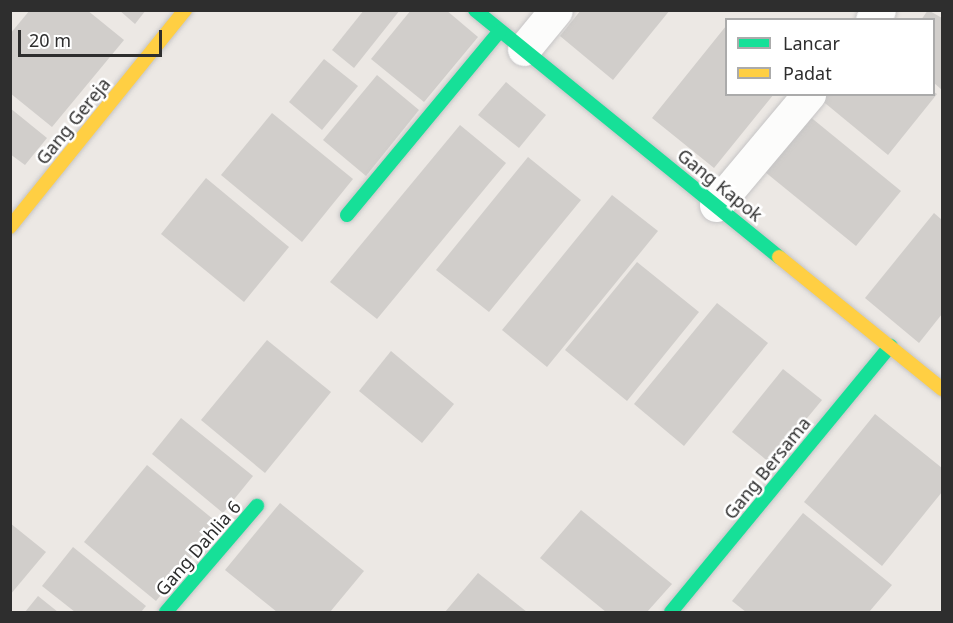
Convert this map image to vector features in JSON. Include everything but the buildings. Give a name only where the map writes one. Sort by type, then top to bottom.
[{"type":"street","name":"Gang Gereja","points":[[10,227],[185,10]]},
{"type":"street","name":"Gang Kapok","points":[[475,10],[942,389]]},
{"type":"street","points":[[347,215],[512,40],[556,10]]},
{"type":"street","points":[[716,205],[807,96]]},
{"type":"street","name":"Gang Bersama","points":[[671,612],[890,346]]},
{"type":"street","name":"Gang Dahlia 6","points":[[166,612],[257,506]]},
{"type":"traffic: fast","points":[[475,10],[779,257]]},
{"type":"traffic: fast","points":[[347,215],[500,31]]},
{"type":"traffic: fast","points":[[671,612],[890,346]]},
{"type":"traffic: fast","points":[[166,612],[257,506]]},
{"type":"traffic: slow","points":[[10,227],[185,10]]},
{"type":"traffic: slow","points":[[779,257],[942,389]]}]
